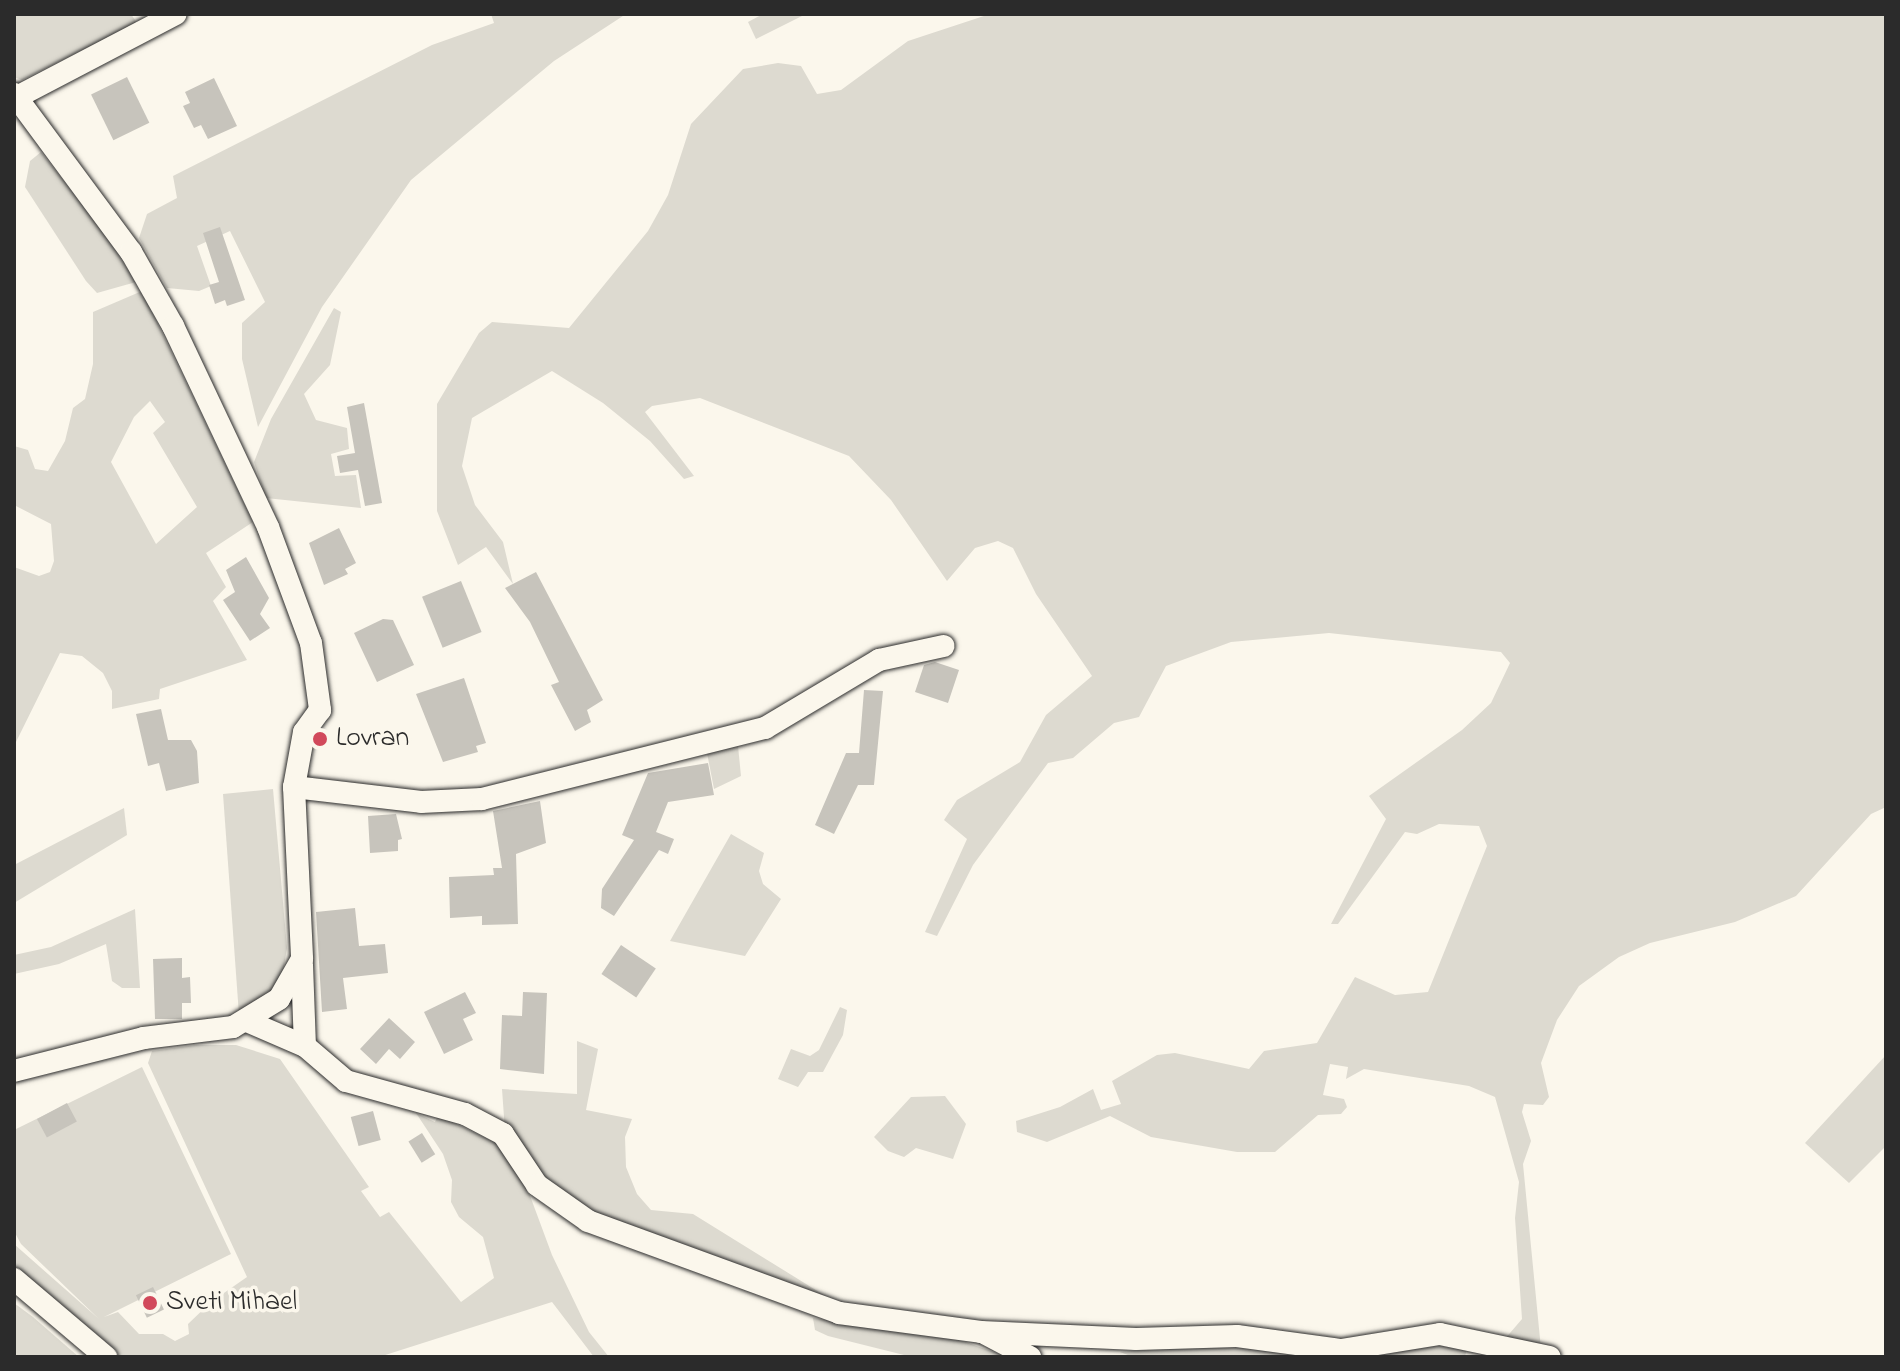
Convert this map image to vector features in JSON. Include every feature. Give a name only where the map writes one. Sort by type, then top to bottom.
[{"type":"street","points":[[176,14],[15,95],[131,252],[173,326],[268,527],[311,643],[320,710],[304,732],[294,787],[305,1046]]},
{"type":"street","points":[[294,787],[421,802],[482,799],[765,728],[879,660],[944,646]]},
{"type":"street","points":[[14,1071],[144,1038],[249,1022],[279,999],[302,959]]},
{"type":"street","points":[[249,1022],[305,1046],[346,1081],[465,1114],[503,1134],[537,1185],[618,1235],[839,1313],[981,1332],[1136,1339],[1237,1336],[1341,1350],[1440,1334],[1550,1357]]},
{"type":"street","points":[[14,1279],[106,1357]]},
{"type":"street","points":[[981,1332],[1030,1357]]},
{"type":"shaded area","points":[[14,14],[131,14],[137,23],[22,80],[14,77]]},
{"type":"shaded area","points":[[491,14],[626,14],[554,61],[411,180],[322,307],[258,427],[242,359],[242,323],[265,302],[230,231],[197,246],[211,286],[199,291],[167,288],[139,238],[147,214],[177,198],[173,176],[432,45],[494,23]]},
{"type":"shaded area","points":[[763,14],[806,14],[756,39],[748,22]]},
{"type":"shaded area","points":[[990,14],[1886,14],[1886,807],[1871,814],[1796,896],[1735,922],[1650,943],[1619,957],[1579,986],[1557,1020],[1541,1063],[1549,1097],[1543,1105],[1524,1104],[1522,1112],[1531,1141],[1523,1164],[1541,1349],[1504,1340],[1522,1319],[1515,1218],[1519,1182],[1495,1097],[1469,1086],[1364,1069],[1346,1079],[1348,1067],[1330,1064],[1323,1095],[1344,1099],[1347,1107],[1341,1114],[1318,1115],[1275,1152],[1237,1152],[1151,1137],[1110,1116],[1047,1142],[1017,1132],[1016,1121],[1060,1107],[1093,1089],[1101,1110],[1121,1104],[1112,1081],[1157,1055],[1175,1053],[1249,1069],[1264,1051],[1317,1043],[1355,977],[1395,995],[1428,992],[1487,846],[1479,826],[1439,824],[1417,834],[1405,832],[1338,924],[1331,924],[1386,819],[1369,796],[1462,730],[1491,703],[1510,663],[1501,652],[1329,633],[1231,642],[1166,666],[1139,717],[1114,723],[1073,758],[1048,763],[973,865],[937,936],[925,932],[967,839],[944,820],[957,800],[1020,762],[1046,715],[1092,676],[1036,594],[1013,548],[998,541],[975,548],[947,581],[891,500],[849,456],[700,398],[652,406],[645,412],[694,476],[684,479],[650,441],[603,403],[552,371],[472,418],[462,466],[475,505],[503,542],[513,584],[486,547],[458,565],[437,511],[437,404],[479,333],[492,322],[569,328],[648,231],[668,195],[691,124],[743,69],[778,63],[801,66],[817,94],[841,90],[908,41]]},
{"type":"shaded area","points":[[41,152],[104,232],[136,282],[97,293],[86,281],[25,187],[30,161]]},
{"type":"shaded area","points":[[142,291],[253,522],[206,553],[226,587],[213,601],[247,660],[160,689],[159,699],[112,709],[112,691],[103,673],[82,656],[60,653],[14,746],[14,567],[39,576],[50,572],[54,561],[51,524],[14,505],[14,446],[28,450],[35,469],[48,471],[65,441],[73,408],[85,399],[93,364],[93,312]],"holes":[[[150,401],[165,422],[153,433],[197,507],[156,544],[111,462],[134,417]]]},
{"type":"shaded area","points":[[334,308],[341,312],[330,365],[304,394],[316,420],[347,428],[349,449],[331,454],[335,476],[356,475],[361,508],[266,498],[254,462],[271,419]]},
{"type":"shaded area","points":[[738,746],[741,776],[714,789],[707,753]]},
{"type":"shaded area","points":[[273,789],[287,948],[283,972],[269,995],[239,1015],[223,794]]},
{"type":"shaded area","points":[[124,808],[127,835],[14,903],[14,865]]},
{"type":"shaded area","points":[[731,834],[764,853],[759,871],[763,884],[781,899],[745,956],[670,941]]},
{"type":"shaded area","points":[[135,909],[140,988],[122,988],[112,981],[106,944],[59,964],[14,974],[14,955],[51,947]]},
{"type":"shaded area","points":[[840,1007],[847,1010],[843,1035],[823,1072],[808,1072],[798,1087],[778,1079],[791,1049],[810,1056],[819,1050]]},
{"type":"shaded area","points":[[577,1041],[598,1049],[586,1110],[632,1119],[625,1137],[626,1167],[637,1194],[651,1210],[693,1214],[840,1305],[620,1229],[546,1188],[531,1154],[505,1131],[502,1089],[577,1094]]},
{"type":"shaded area","points":[[196,1045],[236,1045],[280,1059],[369,1187],[361,1191],[380,1217],[389,1212],[461,1302],[494,1278],[483,1237],[459,1217],[451,1202],[452,1180],[443,1154],[416,1113],[435,1122],[438,1115],[498,1144],[519,1166],[552,1255],[589,1332],[609,1357],[594,1357],[552,1302],[379,1357],[114,1357],[14,1274],[14,1244],[99,1319],[21,1244],[14,1231],[14,1130],[142,1067],[231,1254],[104,1317],[118,1312],[139,1334],[163,1334],[175,1341],[189,1334],[188,1324],[211,1302],[247,1277],[148,1063],[152,1051]]},
{"type":"shaded area","points":[[1886,1055],[1886,1146],[1849,1183],[1805,1143]]},
{"type":"shaded area","points":[[945,1096],[966,1124],[953,1159],[916,1148],[904,1157],[888,1151],[874,1137],[911,1097]]},
{"type":"shaded area","points":[[14,1303],[33,1317],[79,1357],[14,1357]]},
{"type":"shaded area","points":[[813,1318],[957,1339],[1008,1357],[912,1357],[828,1336],[815,1330]]},
{"type":"shaded area","points":[[1423,1340],[1467,1348],[1465,1357],[1363,1357]]},
{"type":"shaded area","points":[[1225,1343],[1323,1357],[1133,1357],[1120,1352]]},
{"type":"building","points":[[127,77],[149,123],[113,140],[91,95]]},
{"type":"building","points":[[214,78],[237,126],[208,139],[201,125],[194,128],[183,106],[190,103],[185,92]]},
{"type":"building","points":[[220,227],[245,300],[227,306],[225,300],[215,304],[209,285],[219,282],[203,233]]},
{"type":"building","points":[[364,403],[382,503],[365,506],[358,470],[340,473],[337,456],[355,453],[347,407]]},
{"type":"building","points":[[339,528],[356,563],[345,569],[348,574],[324,585],[309,543]]},
{"type":"building","points":[[246,557],[269,598],[260,614],[270,628],[250,641],[223,600],[235,592],[226,570]]},
{"type":"building","points":[[536,572],[603,700],[587,710],[591,722],[575,731],[551,685],[559,682],[530,622],[505,588]]},
{"type":"building","points":[[461,581],[482,632],[443,648],[422,597]]},
{"type":"building","points":[[383,619],[393,620],[414,665],[377,682],[354,633]]},
{"type":"building","points":[[935,662],[959,670],[948,703],[915,692],[924,665]]},
{"type":"building","points":[[464,678],[486,743],[476,746],[478,752],[443,762],[416,694]]},
{"type":"building","points":[[864,690],[883,691],[874,785],[858,785],[834,834],[815,825],[846,753],[859,753]]},
{"type":"building","points":[[161,709],[168,740],[191,740],[197,751],[199,783],[166,791],[159,763],[148,766],[136,714]]},
{"type":"building","points":[[708,763],[714,795],[668,802],[656,832],[674,839],[668,854],[659,850],[614,916],[601,908],[602,889],[634,840],[622,835],[648,773]]},
{"type":"building","points":[[540,801],[546,843],[516,854],[518,924],[482,925],[482,916],[450,918],[449,877],[494,875],[493,868],[502,868],[493,811]]},
{"type":"building","points":[[396,814],[402,839],[398,840],[398,851],[370,853],[368,816]]},
{"type":"building","points":[[355,908],[359,946],[385,944],[388,973],[343,978],[347,1009],[322,1012],[316,912]]},
{"type":"building","points":[[621,945],[656,968],[636,998],[601,974]]},
{"type":"building","points":[[182,958],[182,978],[190,977],[191,1003],[182,1003],[182,1019],[155,1019],[153,959]]},
{"type":"building","points":[[465,992],[476,1013],[463,1019],[473,1040],[444,1054],[424,1012]]},
{"type":"building","points":[[523,992],[547,993],[544,1074],[500,1069],[502,1015],[522,1016]]},
{"type":"building","points":[[389,1018],[415,1042],[400,1059],[389,1049],[376,1064],[360,1049]]},
{"type":"building","points":[[67,1103],[77,1122],[47,1138],[37,1119]]},
{"type":"building","points":[[373,1111],[381,1140],[359,1146],[351,1117]]},
{"type":"building","points":[[422,1133],[435,1154],[422,1163],[408,1141]]},
{"type":"building","name":"Sveti Mihael","points":[[153,1287],[164,1309],[147,1318],[136,1295]]},
{"type":"place","name":"Lovran","points":[[320,739]]},
{"type":"place","name":"Sveti Mihael","points":[[150,1303]]}]
